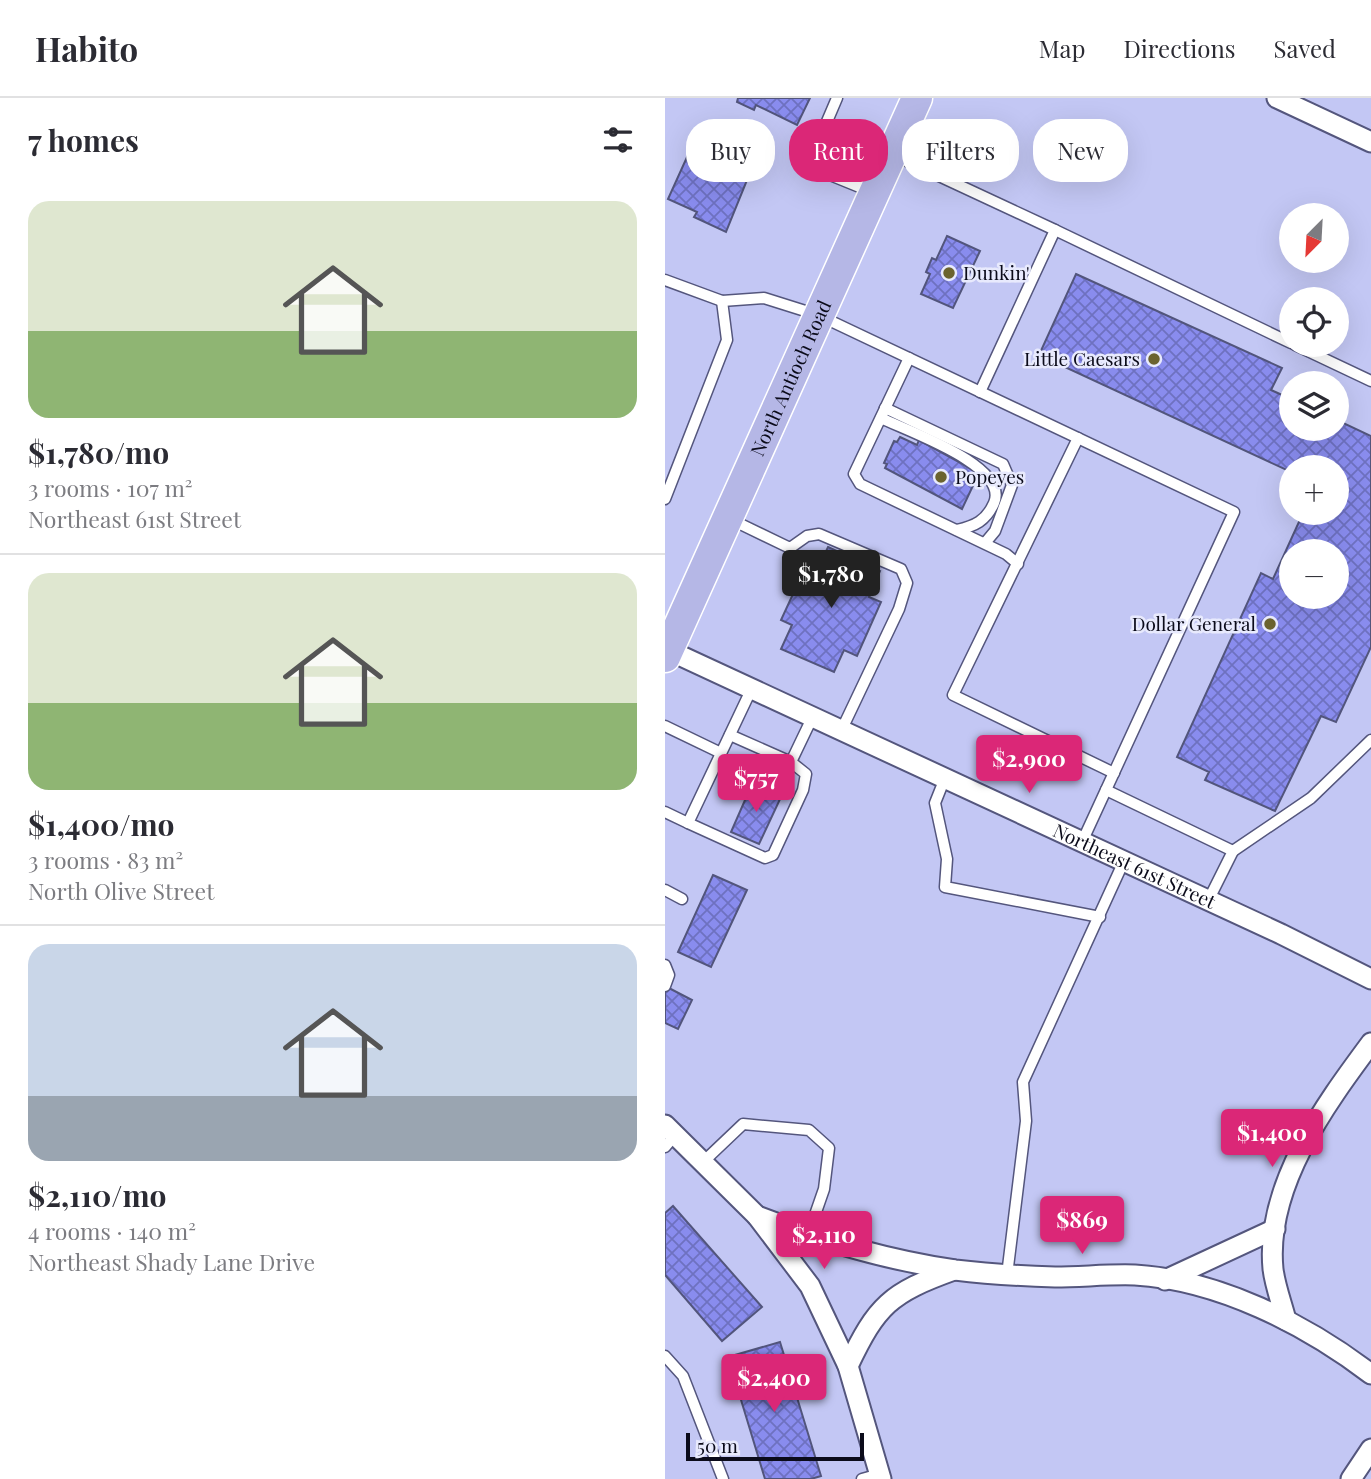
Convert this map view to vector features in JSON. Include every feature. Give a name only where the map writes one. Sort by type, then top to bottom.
[{"type":"main road","name":"North Antioch Road","points":[[666,650],[918,98]]},
{"type":"street","points":[[1277,98],[1371,142]]},
{"type":"street","name":"Northeast 61st Street","points":[[666,650],[945,777],[1371,979]]},
{"type":"street","points":[[1286,1321],[1273,1270],[1275,1229],[1284,1190],[1308,1138],[1337,1088],[1371,1043]]},
{"type":"street","points":[[668,1136],[703,1162],[757,1216],[810,1286],[848,1366],[874,1477]]},
{"type":"street","points":[[757,1216],[808,1236],[879,1257],[955,1270],[1007,1275],[1135,1275],[1165,1280],[1249,1304],[1315,1336],[1371,1374]]},
{"type":"street","points":[[1165,1280],[1275,1229]]},
{"type":"street","points":[[848,1366],[865,1329],[885,1305],[910,1286],[955,1270]]},
{"type":"street","points":[[1352,1479],[1371,1449]]},
{"type":"lane","points":[[837,98],[808,166],[874,193]]},
{"type":"lane","points":[[891,154],[1279,337]]},
{"type":"lane","points":[[980,392],[1055,230]]},
{"type":"lane","points":[[665,280],[722,301],[764,298],[818,315],[1234,512],[1082,842]]},
{"type":"lane","points":[[665,499],[727,340],[722,301]]},
{"type":"lane","points":[[1320,357],[1371,381]]},
{"type":"lane","points":[[909,358],[854,474],[860,484],[985,543],[1018,564]]},
{"type":"lane","points":[[883,413],[979,466],[993,479],[997,497],[989,513],[977,525],[956,530]]},
{"type":"lane","points":[[883,413],[1003,464],[1012,485],[995,531],[985,543]]},
{"type":"lane","points":[[1078,438],[953,695],[1114,773]]},
{"type":"lane","points":[[728,519],[790,548],[807,536],[819,534],[901,569],[907,583],[899,609],[842,729]]},
{"type":"lane","points":[[688,823],[752,688]]},
{"type":"lane","points":[[791,762],[813,716]]},
{"type":"lane","points":[[665,726],[721,753]]},
{"type":"lane","points":[[665,812],[765,859],[773,855],[806,774],[791,762],[730,735]]},
{"type":"lane","points":[[1208,901],[1233,851],[1311,798],[1371,740]]},
{"type":"lane","points":[[945,777],[935,803],[947,859],[945,887],[1100,917]]},
{"type":"lane","points":[[1106,790],[1233,851]]},
{"type":"lane","points":[[1007,1275],[1026,1121],[1023,1082],[1125,862]]},
{"type":"lane","points":[[665,890],[682,899]]},
{"type":"lane","points":[[665,965],[669,975],[665,986]]},
{"type":"lane","points":[[703,1162],[743,1124],[809,1130],[829,1148],[824,1189],[808,1236]]},
{"type":"lane","points":[[665,1356],[683,1377],[723,1479]]},
{"type":"building","points":[[738,98],[810,98],[800,119],[789,121],[756,105],[754,110],[737,102]]},
{"type":"building","points":[[686,159],[686,182],[746,182],[726,232],[694,217],[697,212],[668,199]]},
{"type":"building","name":"Dunkin'","points":[[947,236],[980,251],[953,308],[921,294],[930,274],[926,272],[932,258],[936,260]]},
{"type":"building","points":[[1076,274],[1282,368],[1271,390],[1279,394],[1279,441],[1349,441],[1349,426],[1371,436],[1371,647],[1336,722],[1321,716],[1275,811],[1205,780],[1209,772],[1177,757],[1261,573],[1273,579],[1279,566],[1279,609],[1349,609],[1349,539],[1291,539],[1298,525],[1349,525],[1349,455],[1279,455],[1279,466],[1039,355]]},
{"type":"building","name":"Popeyes","points":[[900,437],[917,445],[919,440],[979,473],[962,509],[885,468],[887,464],[884,463],[894,441],[897,442]]},
{"type":"building","points":[[828,547],[880,571],[869,597],[881,602],[857,656],[844,650],[834,672],[781,649],[792,625],[781,620],[805,568],[816,573]]},
{"type":"building","points":[[752,784],[781,797],[759,844],[731,832]]},
{"type":"building","points":[[713,875],[747,890],[711,967],[678,952]]},
{"type":"building","points":[[665,986],[692,1000],[678,1029],[665,1023]]},
{"type":"building","points":[[673,1206],[762,1307],[722,1341],[665,1275],[665,1213]]},
{"type":"building","points":[[780,1342],[821,1476],[811,1479],[765,1479],[728,1357]]},
{"type":"place","name":"Dunkin'","points":[[949,273]]},
{"type":"place","name":"Little Caesars","points":[[1154,359]]},
{"type":"place","name":"Popeyes","points":[[941,477]]},
{"type":"place","name":"Dollar General","points":[[1270,624]]}]
